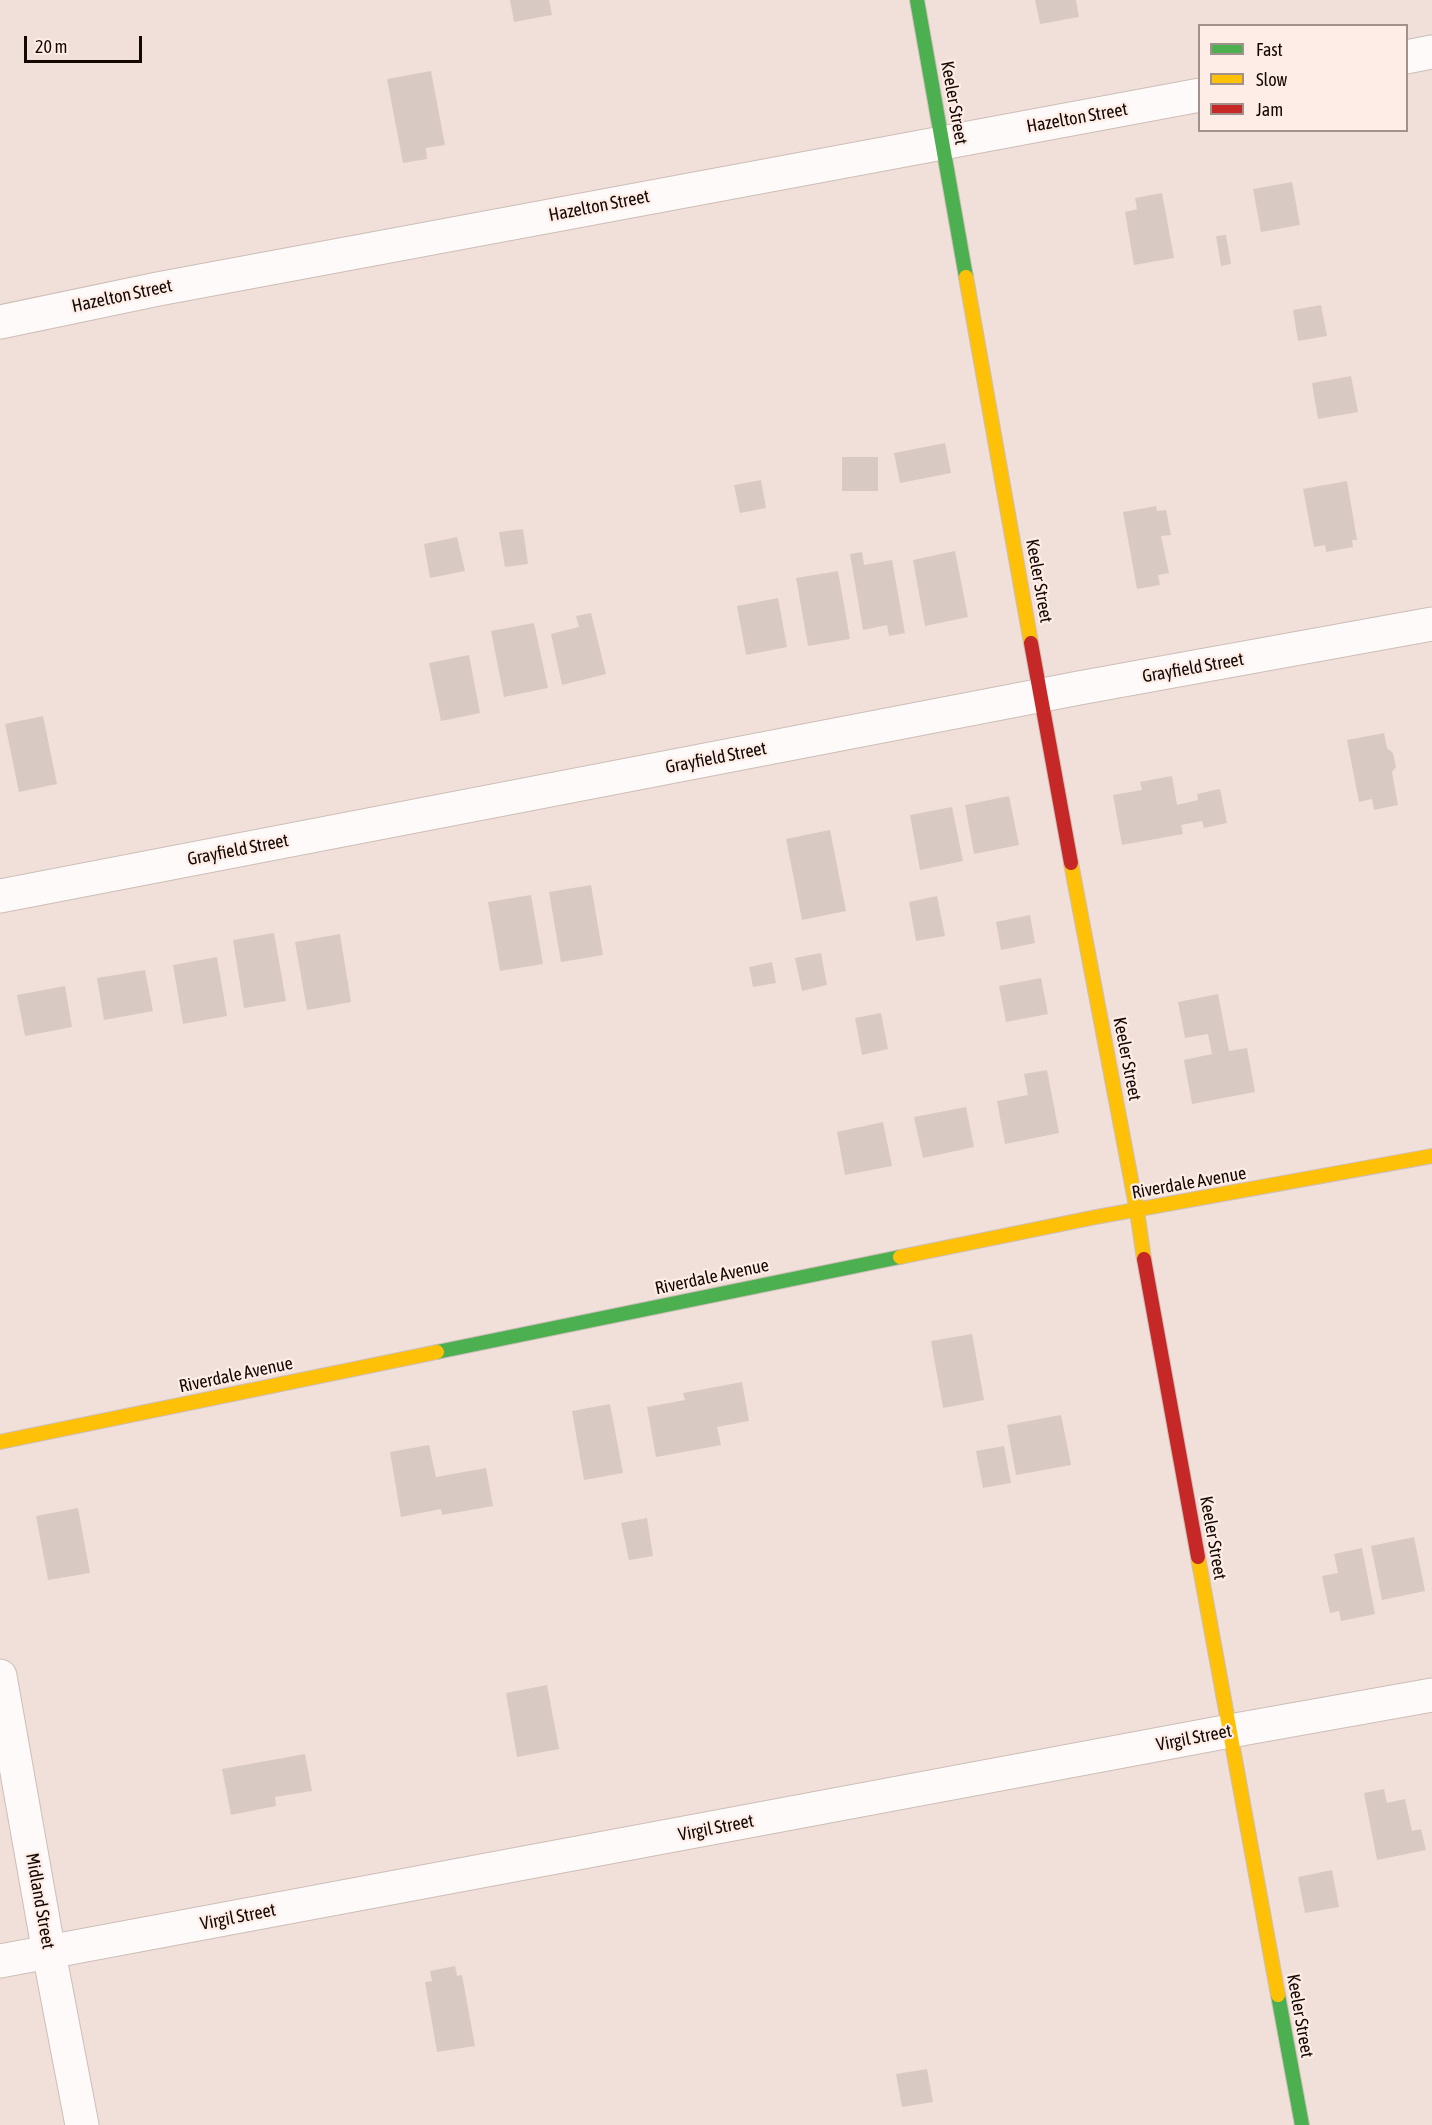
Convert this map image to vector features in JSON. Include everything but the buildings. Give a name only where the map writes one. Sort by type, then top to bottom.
[{"type":"street","name":"Keeler Street","points":[[917,0],[1040,696],[1137,1212],[1302,2125]]},
{"type":"street","points":[[1408,57],[1432,52]]},
{"type":"street","name":"Hazelton Street","points":[[0,322],[170,286],[1198,95]]},
{"type":"street","name":"Grayfield Street","points":[[0,896],[1040,696],[1432,624]]},
{"type":"street","name":"Riverdale Avenue","points":[[0,1442],[1096,1216],[1137,1212],[1432,1156]]},
{"type":"street","name":"Midland Street","points":[[0,1676],[82,2125]]},
{"type":"street","name":"Virgil Street","points":[[0,1961],[1432,1695]]},
{"type":"traffic: fast","points":[[917,0],[966,277]]},
{"type":"traffic: fast","points":[[437,1352],[900,1257]]},
{"type":"traffic: fast","points":[[1278,1995],[1302,2125]]},
{"type":"traffic: slow","points":[[966,277],[1031,643]]},
{"type":"traffic: slow","points":[[1071,863],[1137,1211],[1144,1259]]},
{"type":"traffic: slow","points":[[900,1257],[1096,1217],[1432,1156]]},
{"type":"traffic: slow","points":[[0,1442],[437,1352]]},
{"type":"traffic: slow","points":[[1198,1557],[1278,1995]]},
{"type":"traffic: jam","points":[[1031,643],[1071,863]]},
{"type":"traffic: jam","points":[[1144,1259],[1198,1557]]}]
